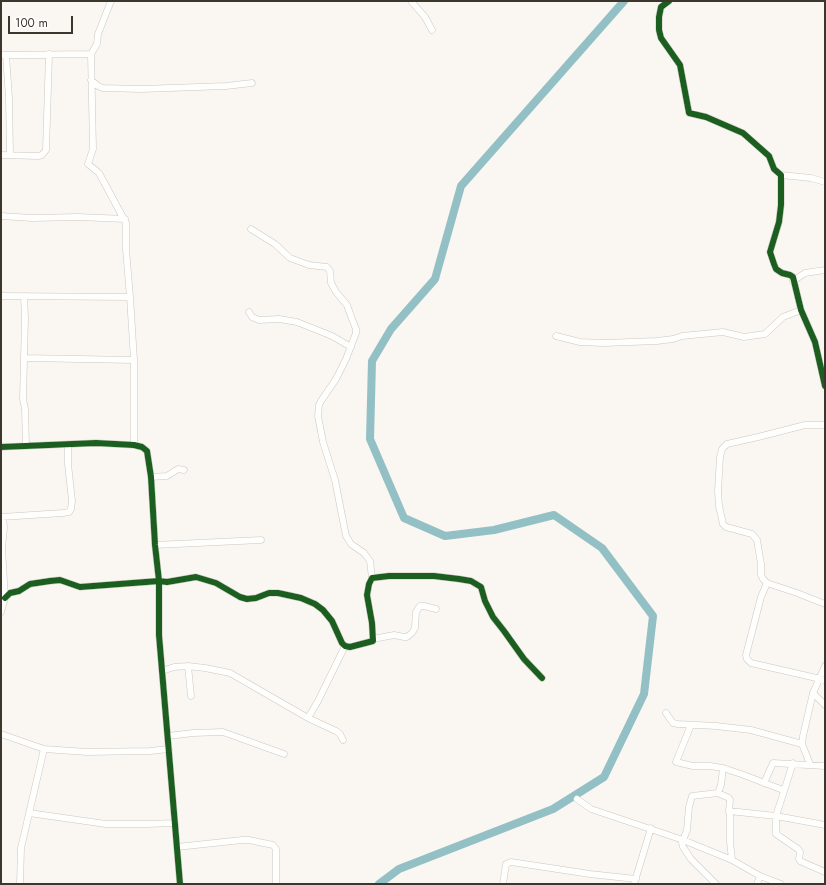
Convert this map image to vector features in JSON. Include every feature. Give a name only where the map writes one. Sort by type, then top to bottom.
[{"type":"street","points":[[111,1],[91,54],[93,149],[88,164],[99,173],[125,219],[127,230],[126,249],[134,360],[134,445]]},
{"type":"street","points":[[412,1],[425,17],[432,30]]},
{"type":"street","points":[[669,1],[661,7],[659,30],[661,38],[680,65],[689,113],[706,117],[743,133],[767,155],[774,169],[780,175],[811,178],[825,182]]},
{"type":"street","points":[[1,155],[38,156],[42,155],[47,148],[49,54]]},
{"type":"street","points":[[10,155],[9,98],[3,55],[91,54]]},
{"type":"street","points":[[91,80],[100,87],[141,89],[226,86],[252,83]]},
{"type":"street","points":[[780,175],[779,222],[770,252],[776,269],[782,273],[790,275],[793,281],[801,310],[815,342],[825,386]]},
{"type":"street","points":[[1,216],[32,218],[78,217],[125,219]]},
{"type":"street","points":[[251,229],[275,244],[290,258],[309,265],[324,266],[329,269],[331,284],[347,305],[357,330],[341,370],[319,405],[318,416],[323,442],[335,480],[346,536],[351,544],[364,553],[370,561],[372,578],[366,594],[372,623],[373,639]]},
{"type":"street","points":[[793,281],[805,273],[825,270]]},
{"type":"street","points":[[1,296],[130,297]]},
{"type":"street","points":[[24,296],[25,318],[23,399],[25,409],[26,446]]},
{"type":"street","points":[[556,336],[580,342],[604,343],[657,341],[675,339],[682,336],[723,332],[744,337],[765,334],[783,317],[801,310]]},
{"type":"street","points":[[248,312],[252,317],[259,320],[279,319],[297,322],[332,336],[351,347]]},
{"type":"street","points":[[24,358],[134,360]]},
{"type":"street","points":[[825,425],[805,425],[726,444],[722,449],[718,491],[719,506],[723,524],[726,527],[752,534],[756,538],[761,564],[761,575],[763,579],[767,583],[825,604]]},
{"type":"street","points":[[1,447],[96,443],[134,445],[142,447],[147,451],[151,478],[155,545],[159,581],[159,635],[180,884]]},
{"type":"street","points":[[1,612],[5,598],[2,548],[4,528],[2,517],[69,512],[72,501],[68,445]]},
{"type":"street","points":[[151,478],[166,476],[178,469],[184,470]]},
{"type":"street","points":[[155,545],[261,540]]},
{"type":"street","points":[[372,578],[389,576],[434,576],[471,581],[480,585],[484,599],[493,617],[524,660],[542,678]]},
{"type":"street","points":[[5,598],[9,593],[19,591],[30,584],[59,580],[80,587],[159,581],[167,582],[196,577],[216,583],[240,597],[247,599],[256,598],[269,593],[278,593],[301,598],[315,604],[323,610],[332,622],[339,638],[345,646]]},
{"type":"street","points":[[767,583],[760,602],[746,655],[747,659],[751,663],[823,679]]},
{"type":"street","points":[[345,646],[355,646],[372,642],[373,639],[394,635],[407,637],[415,628],[416,612],[420,606],[436,609]]},
{"type":"street","points":[[308,718],[345,646]]},
{"type":"street","points":[[162,671],[174,667],[188,666],[230,673],[308,718],[338,732],[343,740]]},
{"type":"street","points":[[188,666],[192,696]]},
{"type":"street","points":[[810,764],[802,744],[805,724],[813,693],[823,679],[825,666]]},
{"type":"street","points":[[813,693],[825,705]]},
{"type":"street","points":[[666,713],[673,723],[751,730],[802,744]]},
{"type":"street","points":[[691,725],[676,762],[693,766],[722,768],[783,790]]},
{"type":"street","points":[[168,736],[193,733],[226,733],[284,754]]},
{"type":"street","points":[[1,734],[44,750],[87,752],[150,751],[169,749]]},
{"type":"street","points":[[20,884],[21,848],[44,750]]},
{"type":"street","points":[[764,782],[772,763],[825,766]]},
{"type":"street","points":[[793,763],[783,790],[776,816],[776,835],[798,849],[800,852],[800,861],[825,872]]},
{"type":"street","points":[[718,793],[721,785],[722,768]]},
{"type":"street","points":[[716,884],[692,859],[683,847],[683,840],[687,830],[689,807],[692,796],[718,793],[730,799],[728,811],[730,816],[732,860]]},
{"type":"street","points":[[577,799],[592,808],[651,828],[732,860],[760,876],[781,884]]},
{"type":"street","points":[[728,811],[776,816],[825,825]]},
{"type":"street","points":[[29,813],[106,824],[175,823]]},
{"type":"street","points":[[503,884],[506,864],[511,862],[635,881],[651,828]]},
{"type":"street","points":[[177,847],[242,840],[273,845],[276,849],[276,884]]},
{"type":"street","points":[[757,884],[760,876]]},
{"type":"waterway","points":[[379,884],[399,869],[553,809],[604,777],[644,694],[653,616],[602,548],[554,515],[494,530],[445,536],[404,518],[370,439],[372,361],[391,329],[435,279],[461,186],[624,1]]},
{"type":"cycle path","points":[[669,1],[661,7],[659,30],[661,38],[680,65],[689,113],[706,117],[743,133],[769,156],[774,169],[781,175],[781,205],[779,222],[770,252],[776,269],[793,277],[801,310],[815,342],[825,386]]},
{"type":"cycle path","points":[[1,447],[96,443],[134,445],[142,447],[147,451],[151,477],[155,545],[159,581],[159,635],[180,884]]},
{"type":"cycle path","points":[[5,598],[10,593],[19,591],[30,584],[50,581],[60,580],[80,587],[159,581],[167,582],[196,577],[216,583],[240,597],[247,599],[256,598],[269,593],[278,593],[301,598],[315,604],[323,610],[332,621],[342,643],[345,646],[350,647],[373,641],[372,623],[367,595],[372,578],[389,576],[434,576],[459,579],[471,581],[481,587],[485,601],[493,617],[524,659],[542,678]]}]
